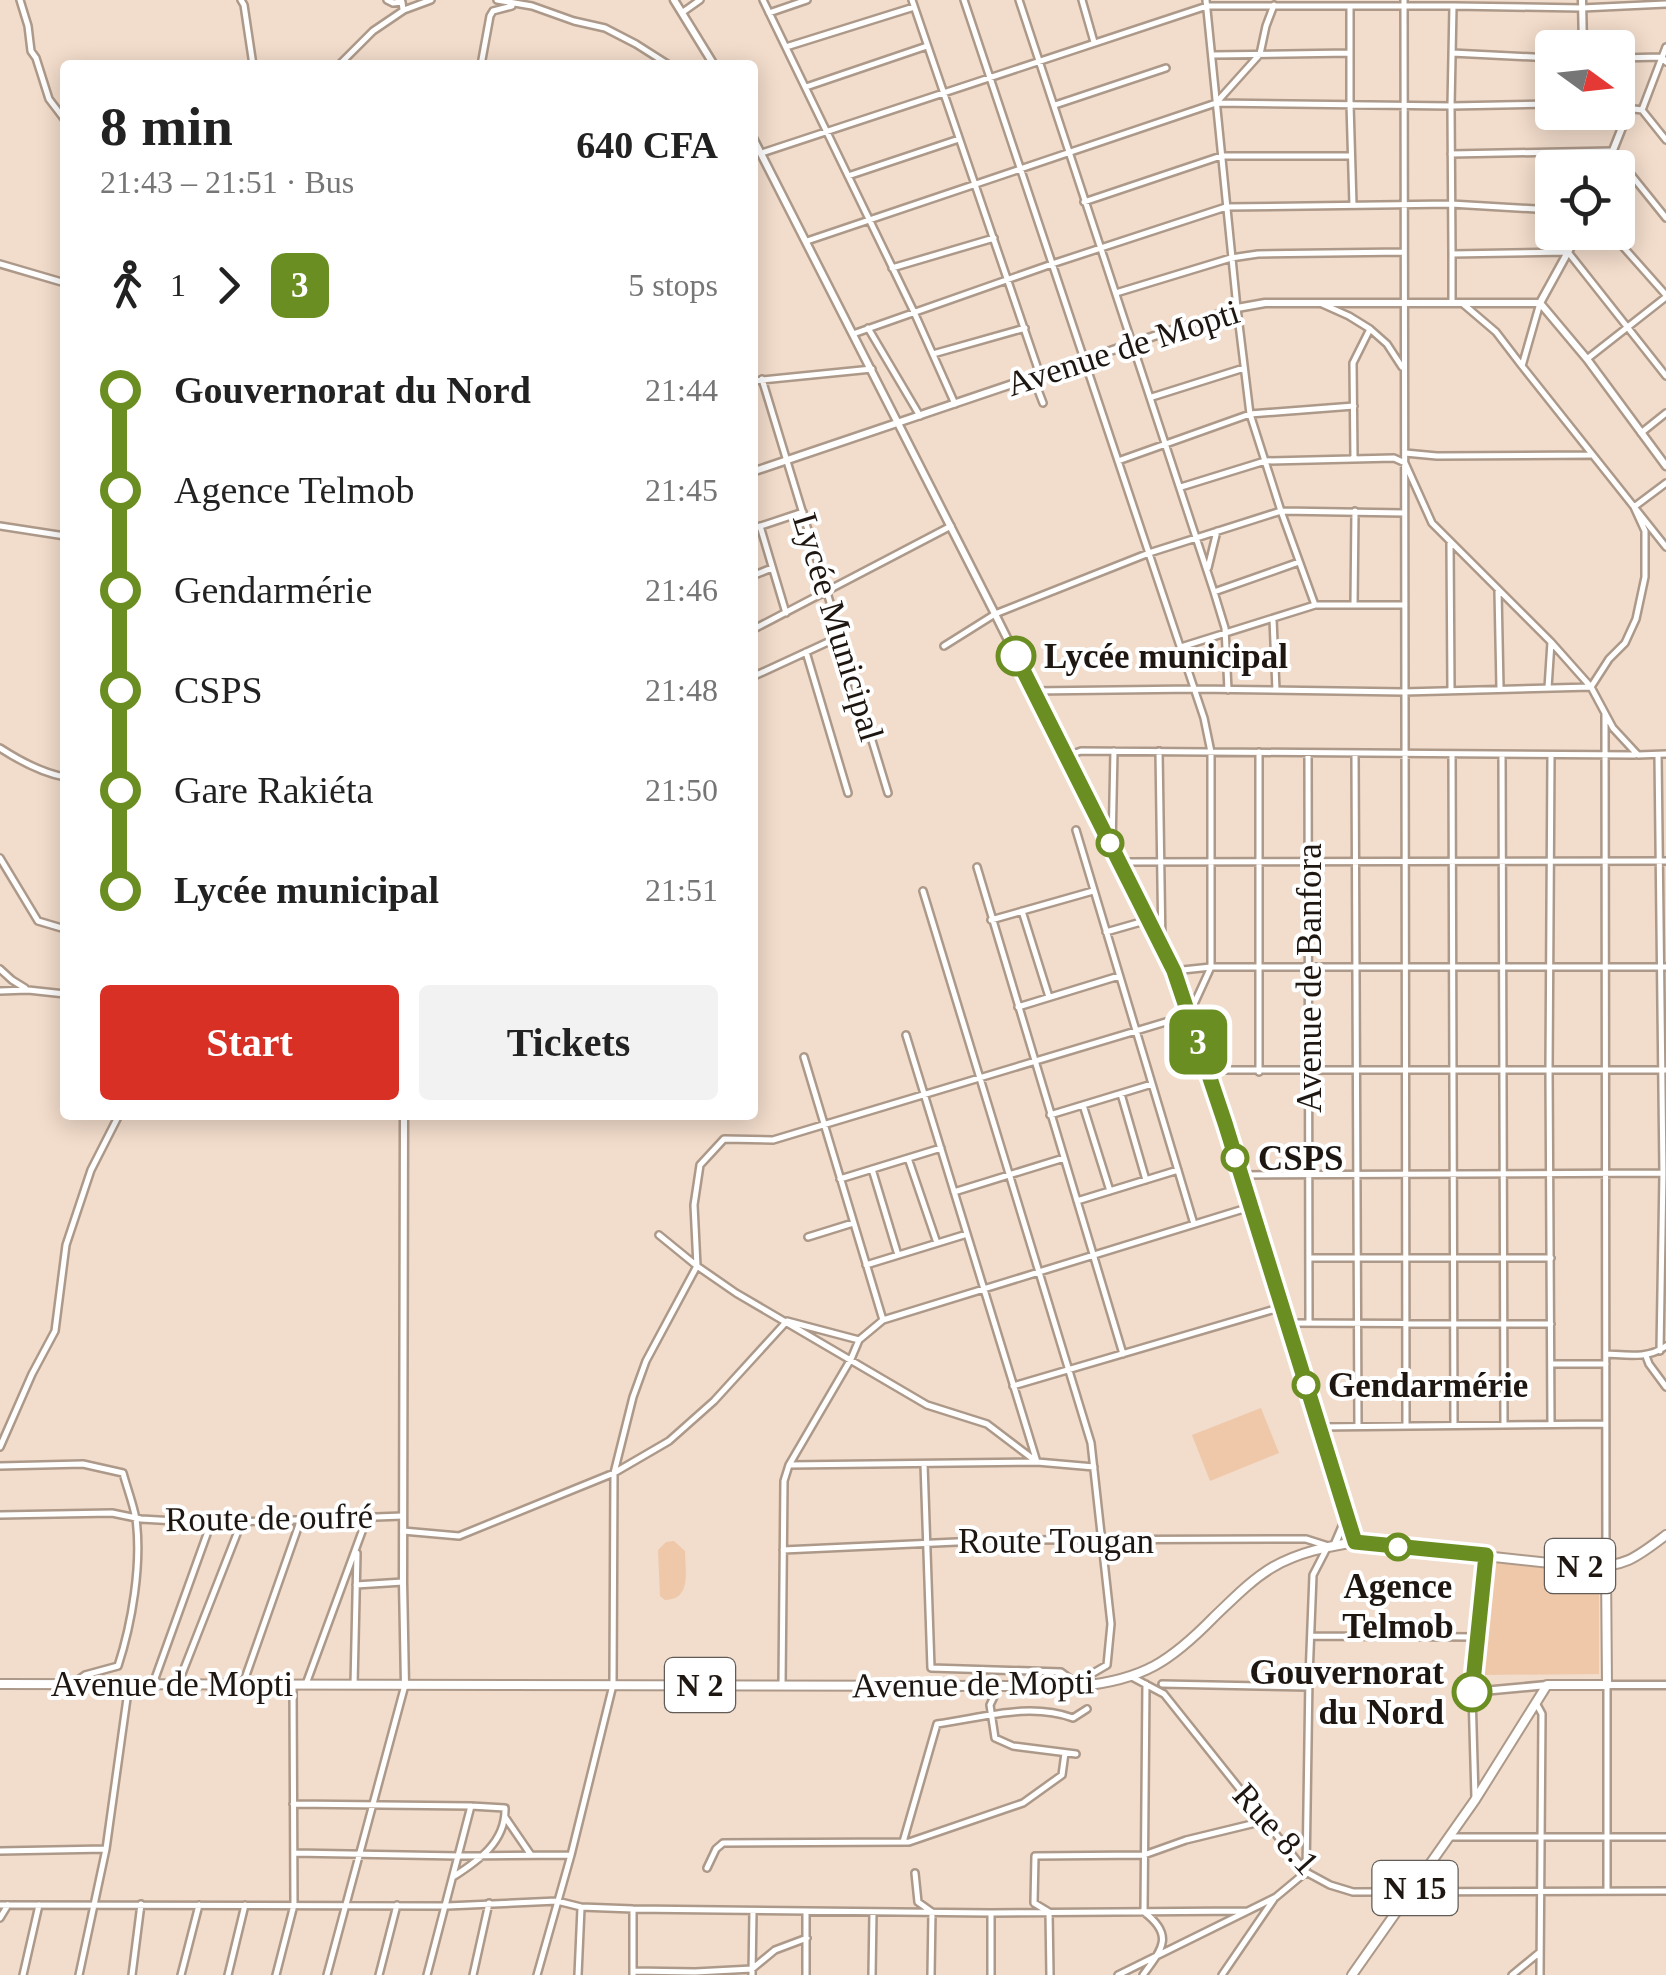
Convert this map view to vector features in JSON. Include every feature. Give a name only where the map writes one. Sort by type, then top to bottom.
[{"type":"main road","points":[[674,0],[686,6],[712,60]]},
{"type":"main road","points":[[1582,4],[1583,30]]},
{"type":"main road","points":[[758,146],[1174,971],[1355,1542]]},
{"type":"main road","points":[[1568,252],[1540,303],[1666,466]]},
{"type":"main road","name":"Avenue de Mopti","points":[[758,470],[1236,308],[1264,303],[1540,303]]},
{"type":"main road","points":[[404,1120],[405,1685]]},
{"type":"main road","points":[[1331,1546],[1346,1517]]},
{"type":"main road","name":"Avenue de Mopti","points":[[0,1684],[1109,1684],[1158,1666],[1264,1573],[1301,1554],[1355,1542],[1606,1567],[1624,1563],[1666,1535]]},
{"type":"main road","points":[[1486,1555],[1472,1692],[1547,1685],[1666,1685]]},
{"type":"main road","points":[[1606,1567],[1606,1685]]},
{"type":"main road","name":"N 15","points":[[1352,1975],[1475,1800],[1547,1685]]},
{"type":"street","points":[[20,0],[31,51],[49,99],[60,113]]},
{"type":"street","points":[[241,0],[252,60]]},
{"type":"street","points":[[387,0],[402,2],[404,10]]},
{"type":"street","points":[[344,60],[374,31],[404,10],[431,0]]},
{"type":"street","points":[[497,0],[532,6],[604,28],[661,60]]},
{"type":"street","points":[[686,6],[700,0]]},
{"type":"street","points":[[763,0],[955,404]]},
{"type":"street","points":[[770,13],[807,0]]},
{"type":"street","points":[[537,1975],[613,1685],[614,1474],[646,1362],[697,1266],[694,1205],[700,1166],[724,1139],[773,1140],[1190,1015],[1210,967],[1210,752],[1204,718],[964,0]]},
{"type":"street","points":[[1019,0],[1214,592],[1226,633],[1228,690]]},
{"type":"street","points":[[1082,0],[1094,42]]},
{"type":"street","points":[[786,47],[913,3],[1009,279],[1044,403]]},
{"type":"street","points":[[1206,3],[1250,414],[1315,605]]},
{"type":"street","points":[[762,153],[1206,3],[1666,4]]},
{"type":"street","points":[[1404,3],[1406,1426]]},
{"type":"street","points":[[482,60],[490,16],[515,5]]},
{"type":"street","points":[[1216,103],[1260,54],[1274,5]]},
{"type":"street","points":[[1350,6],[1353,205]]},
{"type":"street","points":[[1452,303],[1453,6]]},
{"type":"street","points":[[805,87],[926,46]]},
{"type":"street","points":[[1642,110],[1666,47]]},
{"type":"street","points":[[1212,55],[1350,53]]},
{"type":"street","points":[[1452,53],[1535,57]]},
{"type":"street","points":[[1635,59],[1664,60]]},
{"type":"street","points":[[1053,105],[1166,68]]},
{"type":"street","points":[[806,242],[1216,103],[1535,104]]},
{"type":"street","points":[[1635,109],[1642,110],[1666,140]]},
{"type":"street","points":[[847,176],[959,139]]},
{"type":"street","points":[[1451,154],[1535,153]]},
{"type":"street","points":[[1084,202],[1221,156],[1351,156]]},
{"type":"street","points":[[1635,180],[1666,218]]},
{"type":"street","points":[[854,334],[1226,207],[1451,204],[1535,209]]},
{"type":"street","points":[[892,268],[994,238]]},
{"type":"street","points":[[1587,359],[1666,296],[1626,250]]},
{"type":"street","points":[[1116,293],[1231,258],[1258,254],[1404,252]]},
{"type":"street","points":[[1452,254],[1568,252],[1666,376]]},
{"type":"street","points":[[0,264],[60,282]]},
{"type":"street","points":[[1319,303],[1370,329],[1387,344],[1404,374]]},
{"type":"street","points":[[1462,303],[1496,332],[1666,547]]},
{"type":"street","points":[[1522,366],[1540,303]]},
{"type":"street","points":[[868,328],[920,416]]},
{"type":"street","points":[[933,354],[1025,328]]},
{"type":"street","points":[[1354,459],[1352,363],[1370,329]]},
{"type":"street","points":[[1151,397],[1244,368]]},
{"type":"street","points":[[758,380],[872,369]]},
{"type":"street","name":"Lycée Municipal","points":[[762,379],[888,793]]},
{"type":"street","points":[[1118,460],[1250,414],[1354,406]]},
{"type":"street","points":[[1641,433],[1666,413]]},
{"type":"street","points":[[1404,453],[1594,456]]},
{"type":"street","points":[[1181,487],[1264,461],[1394,458],[1404,463],[1432,523],[1591,687],[1622,741],[1638,755]]},
{"type":"street","points":[[1634,507],[1666,483]]},
{"type":"street","points":[[1591,687],[1625,643],[1636,619],[1645,577],[1645,531],[1634,507]]},
{"type":"street","points":[[944,646],[995,614],[1149,553],[1281,511],[1404,513]]},
{"type":"street","points":[[1354,606],[1355,511]]},
{"type":"street","points":[[758,527],[803,512]]},
{"type":"street","points":[[0,526],[60,535]]},
{"type":"street","points":[[758,627],[951,526]]},
{"type":"street","points":[[1207,571],[1218,531]]},
{"type":"street","points":[[758,533],[786,613]]},
{"type":"street","points":[[1450,541],[1451,690]]},
{"type":"street","points":[[1214,592],[1299,562]]},
{"type":"street","points":[[758,574],[772,568]]},
{"type":"street","points":[[1498,590],[1500,688]]},
{"type":"street","points":[[1181,647],[1315,605],[1405,605]]},
{"type":"street","points":[[1273,618],[1276,690]]},
{"type":"street","points":[[758,674],[841,636]]},
{"type":"street","points":[[1548,688],[1551,642]]},
{"type":"street","points":[[806,652],[848,794]]},
{"type":"street","points":[[1034,692],[1404,692],[1591,687]]},
{"type":"street","points":[[1604,713],[1606,1567]]},
{"type":"street","points":[[0,748],[60,775]]},
{"type":"street","points":[[1066,756],[1080,751],[1666,754]]},
{"type":"street","points":[[1112,847],[1114,751]]},
{"type":"street","points":[[1159,752],[1162,948]]},
{"type":"street","points":[[1259,752],[1259,1072]]},
{"type":"street","name":"Avenue de Banfora","points":[[1308,753],[1309,1323]]},
{"type":"street","points":[[1354,753],[1358,1426]]},
{"type":"street","points":[[1452,754],[1454,1425]]},
{"type":"street","points":[[1502,754],[1504,1425]]},
{"type":"street","points":[[1551,755],[1552,1424]]},
{"type":"street","points":[[1606,1354],[1645,1355],[1663,1349],[1664,1070],[1658,755]]},
{"type":"street","points":[[1076,830],[1194,1224]]},
{"type":"street","points":[[0,858],[38,921],[60,928]]},
{"type":"street","points":[[1119,862],[1662,861]]},
{"type":"street","points":[[976,867],[1123,1354]]},
{"type":"street","points":[[923,891],[1091,1443],[1111,1624],[1107,1665],[1080,1686],[1061,1672],[931,1668],[924,1464]]},
{"type":"street","points":[[991,920],[1094,891]]},
{"type":"street","points":[[1022,912],[1049,997]]},
{"type":"street","points":[[1106,932],[1148,920]]},
{"type":"street","points":[[1174,971],[1210,967],[1662,967]]},
{"type":"street","points":[[0,968],[28,990]]},
{"type":"street","points":[[1018,1007],[1119,976]]},
{"type":"street","points":[[0,991],[60,993]]},
{"type":"street","points":[[906,1035],[1037,1462]]},
{"type":"street","points":[[804,1057],[882,1320]]},
{"type":"street","points":[[1208,1070],[1664,1070]]},
{"type":"street","points":[[1050,1115],[1152,1084]]},
{"type":"street","points":[[1121,1094],[1146,1180]]},
{"type":"street","points":[[1083,1105],[1110,1191]]},
{"type":"street","points":[[0,1446],[55,1331],[66,1246],[91,1170],[117,1120]]},
{"type":"street","points":[[840,1179],[941,1148]]},
{"type":"street","points":[[908,1158],[936,1244]]},
{"type":"street","points":[[954,1192],[1064,1158]]},
{"type":"street","points":[[872,1170],[898,1255]]},
{"type":"street","points":[[1077,1201],[1178,1170]]},
{"type":"street","points":[[1240,1175],[1664,1173]]},
{"type":"street","points":[[782,1685],[784,1481],[789,1465],[859,1340],[882,1320],[1250,1207]]},
{"type":"street","points":[[808,1237],[853,1223]]},
{"type":"street","points":[[866,1265],[967,1234]]},
{"type":"street","points":[[659,1235],[736,1292],[927,1405],[987,1424],[1037,1462]]},
{"type":"street","points":[[1309,1258],[1551,1258]]},
{"type":"street","points":[[1013,1386],[1282,1307]]},
{"type":"street","points":[[787,1322],[859,1340]]},
{"type":"street","points":[[403,1531],[459,1536],[614,1474],[668,1441],[714,1402],[787,1322]]},
{"type":"street","points":[[1286,1323],[1551,1324]]},
{"type":"street","points":[[1645,1355],[1666,1387]]},
{"type":"street","points":[[1551,1364],[1606,1364]]},
{"type":"street","points":[[1318,1427],[1606,1424]]},
{"type":"street","points":[[789,1465],[1037,1462],[1094,1467]]},
{"type":"street","name":"Route de oufré","points":[[0,1466],[83,1464],[123,1473],[136,1518],[128,1631],[118,1666],[85,1675],[71,1684]]},
{"type":"street","name":"Route de oufré","points":[[0,1515],[112,1513],[212,1523],[403,1516]]},
{"type":"street","points":[[306,1684],[367,1517]]},
{"type":"street","points":[[242,1684],[301,1519]]},
{"type":"street","points":[[178,1684],[242,1521]]},
{"type":"street","points":[[153,1684],[212,1523]]},
{"type":"street","name":"Route Tougan","points":[[783,1550],[926,1542],[1103,1540],[1306,1539],[1331,1546]]},
{"type":"street","points":[[354,1684],[357,1544]]},
{"type":"street","points":[[1118,1975],[1276,1897],[1306,1872],[1313,1575],[1331,1546]]},
{"type":"street","points":[[356,1585],[403,1582]]},
{"type":"street","points":[[1310,1636],[1477,1637]]},
{"type":"street","name":"Rue 8.1","points":[[1132,1677],[1164,1694],[1306,1872],[1330,1885],[1354,1892],[1666,1891]]},
{"type":"street","points":[[79,1975],[106,1850],[129,1684]]},
{"type":"street","points":[[276,1975],[294,1905],[293,1684]]},
{"type":"street","points":[[1144,1912],[1146,1684]]},
{"type":"street","name":"Rue 8.1","points":[[1164,1694],[1162,1684],[1308,1686]]},
{"type":"street","points":[[328,1975],[405,1685]]},
{"type":"street","points":[[1606,1685],[1607,1891]]},
{"type":"street","points":[[999,1686],[990,1714],[995,1738],[1013,1746],[1076,1754]]},
{"type":"street","points":[[1472,1692],[1475,1800]]},
{"type":"street","points":[[1536,1703],[1542,1714],[1540,1975]]},
{"type":"street","points":[[903,1842],[937,1724],[990,1714],[1054,1711],[1073,1718],[1087,1709]]},
{"type":"street","points":[[707,1868],[716,1849],[723,1844],[903,1842],[943,1832],[1023,1804],[1062,1775],[1065,1753]]},
{"type":"street","points":[[294,1804],[505,1808],[503,1827],[484,1856],[453,1877]]},
{"type":"street","points":[[428,1975],[471,1806]]},
{"type":"street","points":[[505,1818],[530,1855]]},
{"type":"street","points":[[1049,1912],[1034,1903],[1035,1856],[1144,1856],[1186,1840],[1265,1820]]},
{"type":"street","points":[[1449,1837],[1666,1838]]},
{"type":"street","points":[[0,1850],[106,1850]]},
{"type":"street","points":[[294,1853],[571,1855]]},
{"type":"street","points":[[916,1873],[918,1902],[932,1912]]},
{"type":"street","points":[[1222,1975],[1276,1897]]},
{"type":"street","points":[[0,1918],[4,1905],[447,1906],[557,1901],[581,1907],[806,1912],[1248,1911]]},
{"type":"street","points":[[473,1975],[489,1902]]},
{"type":"street","points":[[132,1975],[141,1904]]},
{"type":"street","points":[[23,1975],[39,1905]]},
{"type":"street","points":[[181,1975],[199,1905]]},
{"type":"street","points":[[228,1975],[245,1905]]},
{"type":"street","points":[[379,1975],[397,1906]]},
{"type":"street","points":[[578,1975],[581,1907]]},
{"type":"street","points":[[633,1909],[633,1973],[752,1972],[775,1950],[807,1938]]},
{"type":"street","points":[[752,1972],[753,1911]]},
{"type":"street","points":[[806,1912],[806,1975]]},
{"type":"street","points":[[872,1975],[873,1912]]},
{"type":"street","points":[[931,1975],[932,1912]]},
{"type":"street","points":[[990,1912],[991,1975]]},
{"type":"street","points":[[1049,1912],[1050,1975]]},
{"type":"street","points":[[1143,1975],[1157,1956],[1163,1937],[1160,1924],[1144,1912]]},
{"type":"street","points":[[1512,1975],[1540,1952]]},
{"type":"shaded area","points":[[1261,1408],[1279,1453],[1210,1481],[1192,1435]]},
{"type":"shaded area","points":[[674,1541],[685,1551],[685,1583],[680,1595],[665,1600],[660,1596],[658,1550],[666,1542]]},
{"type":"shaded area","points":[[1489,1562],[1599,1574],[1599,1674],[1479,1675]]},
{"type":"bus line","name":"3","points":[[1016,656],[1174,971],[1355,1542],[1486,1555],[1472,1692]]},
{"type":"place","name":"Lycée municipal","points":[[1016,656]]},
{"type":"place","name":"CSPS","points":[[1235,1158]]},
{"type":"place","name":"Gendarmérie","points":[[1306,1385]]},
{"type":"place","name":"Agence Telmob","points":[[1398,1547]]},
{"type":"place","name":"Gouvernorat du Nord","points":[[1472,1692]]}]
